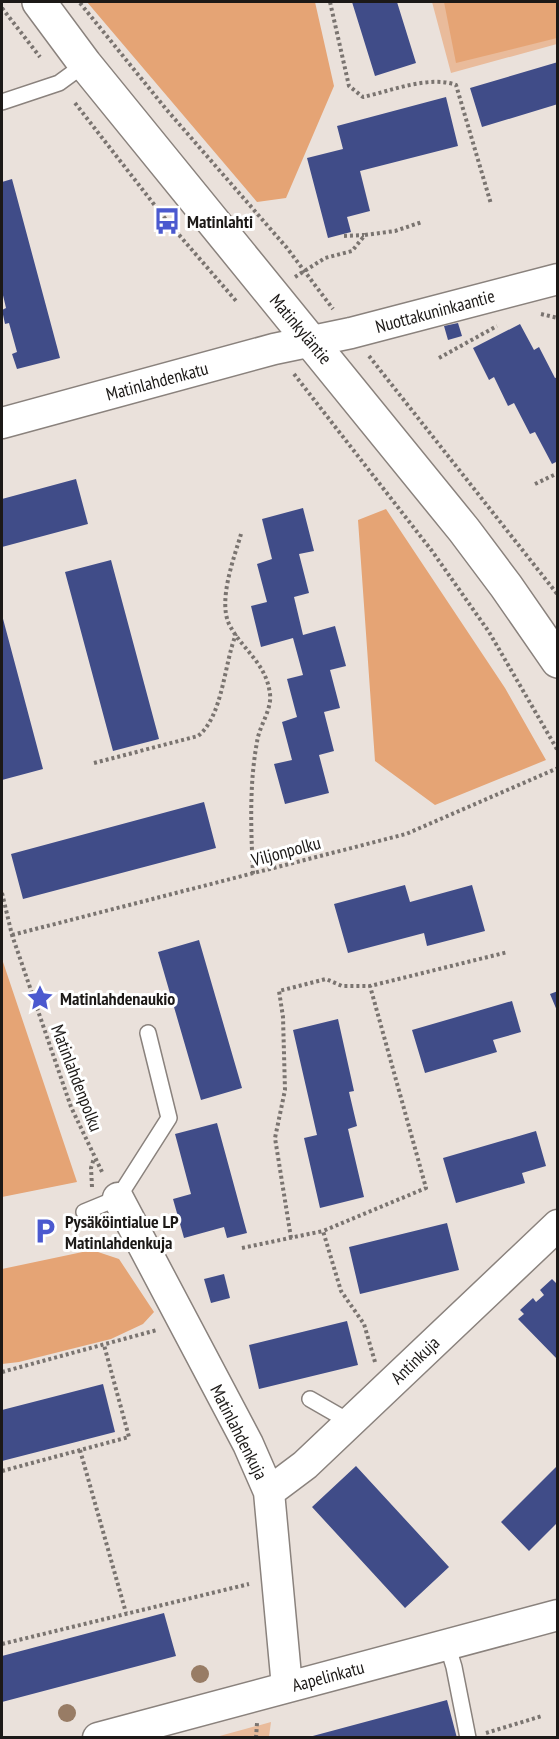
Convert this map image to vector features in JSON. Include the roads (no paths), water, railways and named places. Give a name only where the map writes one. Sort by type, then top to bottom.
[{"type":"main road","name":"Matinkyläntie","points":[[39,2],[85,64],[464,530],[558,661]]},
{"type":"street","name":"Nuottakuninkaantie","points":[[312,341],[558,279]]},
{"type":"street","name":"Matinlahdenkatu","points":[[2,423],[273,349],[312,341]]},
{"type":"street","name":"Matinlahdenkuja","points":[[117,1198],[248,1444],[269,1492],[287,1687]]},
{"type":"street","name":"Antinkuja","points":[[269,1492],[305,1465],[558,1225]]},
{"type":"street","name":"Aapelinkatu","points":[[98,1737],[558,1615]]},
{"type":"lane","points":[[2,102],[59,83],[85,64]]},
{"type":"lane","points":[[84,1212],[117,1198],[170,1118],[148,1033]]},
{"type":"lane","points":[[310,1399],[350,1422]]},
{"type":"lane","points":[[447,1644],[475,1736]]},
{"type":"place","name":"Matinlahti","points":[[167,221]]},
{"type":"place","name":"Matinlahdenaukio","points":[[40,998]]},
{"type":"place","name":"Pysäköintialue LP Matinlahdenkuja","points":[[45,1231]]}]
